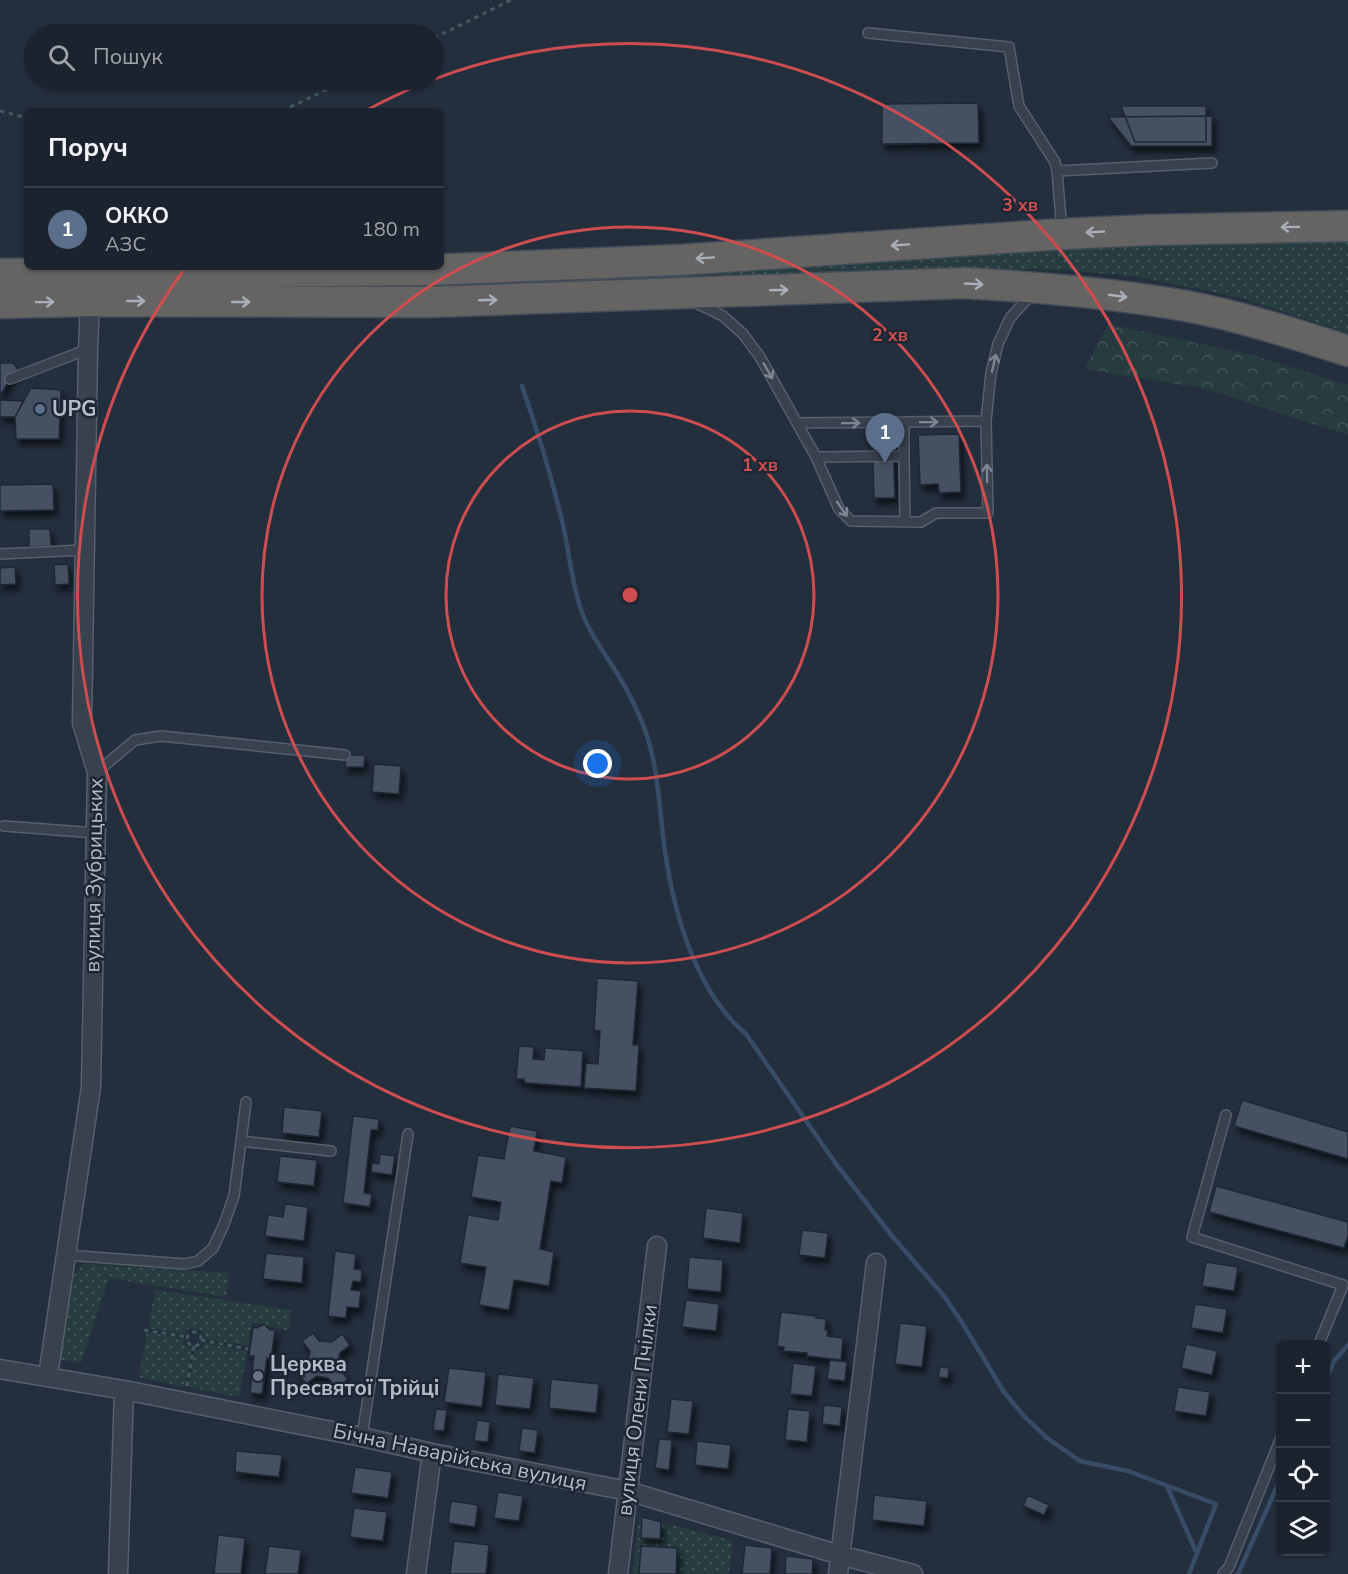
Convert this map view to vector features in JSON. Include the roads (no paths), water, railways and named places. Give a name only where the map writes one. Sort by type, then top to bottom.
[{"type":"highway","points":[[444,269],[668,260],[1062,234],[1348,226]]},
{"type":"highway","points":[[0,274],[429,270]]},
{"type":"highway","points":[[0,303],[430,302],[964,283],[1039,287],[1187,306],[1348,351]]},
{"type":"highway","points":[[1309,339],[1348,341]]},
{"type":"street","name":"вулиця Зубрицьких","points":[[48,1376],[91,1087],[97,772],[82,723],[90,301]]},
{"type":"street","name":"вулиця Олени Пчілки","points":[[618,1574],[657,1246]]},
{"type":"street","points":[[838,1574],[876,1263]]},
{"type":"street","name":"Бічна Наварійська вулиця","points":[[0,1369],[124,1390],[628,1491],[840,1555],[913,1574]]},
{"type":"street","points":[[118,1574],[124,1390]]},
{"type":"street","points":[[416,1574],[432,1453]]},
{"type":"lane","points":[[868,33],[1009,46],[1019,106],[1055,162],[1058,171],[1062,234]]},
{"type":"lane","points":[[1058,171],[1212,162]]},
{"type":"lane","points":[[678,294],[723,316],[743,334],[760,357],[798,423],[839,508],[851,521],[921,522],[936,513],[988,513],[986,421],[998,344],[1010,318],[1039,287]]},
{"type":"lane","points":[[10,379],[88,350]]},
{"type":"lane","points":[[798,423],[986,421]]},
{"type":"lane","points":[[904,422],[905,522]]},
{"type":"lane","points":[[816,457],[904,456]]},
{"type":"lane","points":[[0,554],[84,550]]},
{"type":"lane","points":[[97,772],[135,740],[161,736],[345,755]]},
{"type":"lane","points":[[4,826],[96,832]]},
{"type":"lane","points":[[66,1255],[185,1264],[198,1261],[213,1248],[234,1196],[246,1102]]},
{"type":"lane","points":[[1226,1115],[1192,1237],[1343,1285],[1321,1340]]},
{"type":"lane","points":[[362,1437],[408,1134]]},
{"type":"lane","points":[[241,1141],[330,1151]]},
{"type":"lane","points":[[1223,1574],[1229,1567],[1278,1448]]},
{"type":"waterway","points":[[522,386],[554,490],[581,610],[592,634],[629,694],[650,745],[674,900],[681,926],[701,974],[714,997],[746,1034],[836,1164],[893,1237],[944,1296],[1004,1392],[1023,1415],[1047,1438],[1080,1461],[1128,1471],[1216,1504],[1189,1574]]},
{"type":"waterway","points":[[1330,1370],[1334,1361],[1348,1345]]},
{"type":"waterway","points":[[1167,1486],[1197,1554]]},
{"type":"waterway","points":[[1238,1574],[1276,1489]]},
{"type":"place","name":"UPG","points":[[40,409]]},
{"type":"place","name":"ОККО","points":[[885,463]]},
{"type":"place","name":"Церква Пресвятої Трійці","points":[[258,1376]]}]
